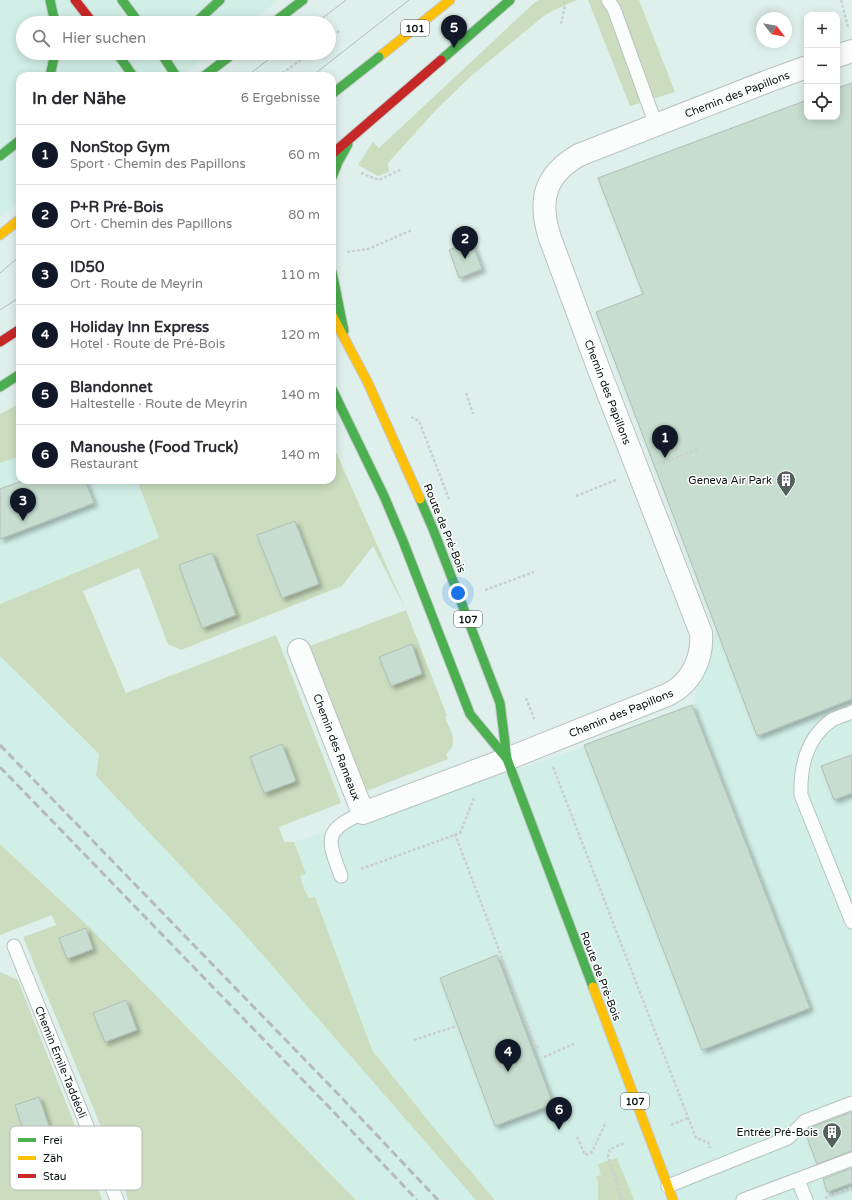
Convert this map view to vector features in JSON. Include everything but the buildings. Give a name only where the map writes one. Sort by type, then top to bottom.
[{"type":"main road","points":[[50,0],[53,16]]},
{"type":"main road","points":[[75,0],[88,16]]},
{"type":"main road","points":[[122,0],[134,16]]},
{"type":"main road","points":[[203,16],[220,0]]},
{"type":"main road","points":[[282,16],[303,0]]},
{"type":"main road","name":"101","points":[[336,91],[450,0]]},
{"type":"main road","points":[[336,151],[510,0]]},
{"type":"main road","points":[[51,72],[53,60]]},
{"type":"main road","points":[[122,60],[130,72]]},
{"type":"main road","points":[[166,60],[173,72]]},
{"type":"main road","points":[[168,72],[171,60]]},
{"type":"main road","points":[[209,72],[225,60]]},
{"type":"main road","points":[[336,167],[352,138]]},
{"type":"main road","points":[[0,156],[16,143]]},
{"type":"main road","points":[[0,235],[16,222]]},
{"type":"main road","points":[[336,291],[346,340]]},
{"type":"main road","name":"Route de Pré-Bois","points":[[336,322],[370,387],[414,483],[436,536],[500,703],[507,759],[673,1200]]},
{"type":"main road","points":[[0,342],[16,332]]},
{"type":"main road","points":[[0,387],[16,377]]},
{"type":"main road","name":"Route de Pré-Bois","points":[[336,397],[364,452],[390,509],[470,714],[507,759]]},
{"type":"street","points":[[840,55],[852,51]]},
{"type":"street","name":"Chemin des Papillons","points":[[507,759],[675,692],[685,684],[691,676],[701,649],[701,633],[698,624],[550,238],[545,222],[544,211],[547,192],[553,177],[570,160],[578,155],[804,68]]},
{"type":"street","name":"Chemin des Rameaux","points":[[299,650],[363,813],[507,759]]},
{"type":"lane","points":[[608,0],[614,9],[656,125]]},
{"type":"lane","points":[[852,712],[832,720],[818,734],[812,742],[804,760],[800,780],[801,795],[852,922]]},
{"type":"lane","points":[[341,876],[331,848],[333,833],[338,825],[363,813]]},
{"type":"lane","name":"Chemin Emile-Taddéoli","points":[[14,946],[87,1126]]},
{"type":"lane","points":[[668,1186],[788,1138],[805,1121],[852,1103]]},
{"type":"lane","points":[[743,1200],[852,1159]]},
{"type":"lane","points":[[798,1180],[806,1200]]},
{"type":"lane","name":"Chemin Emile-Taddéoli","points":[[113,1190],[117,1200]]},
{"type":"path","points":[[561,24],[565,5],[564,0]]},
{"type":"path","points":[[841,0],[848,30]]},
{"type":"path","points":[[284,72],[302,60]]},
{"type":"path","points":[[356,171],[379,180],[402,169]]},
{"type":"path","points":[[346,252],[368,249],[412,230]]},
{"type":"path","points":[[466,393],[473,414]]},
{"type":"path","points":[[485,590],[534,572]]},
{"type":"path","points":[[544,744],[696,1138],[708,1142],[718,1166]]},
{"type":"path","points":[[341,876],[460,833],[474,798]]},
{"type":"path","points":[[455,834],[536,1048],[540,1046]]},
{"type":"path","points":[[414,1040],[457,1026]]},
{"type":"path","points":[[544,1057],[576,1043]]},
{"type":"path","points":[[578,1137],[585,1155],[592,1152],[606,1122]]},
{"type":"path","points":[[616,1146],[610,1149],[608,1158],[622,1200]]},
{"type":"path","points":[[819,1200],[852,1187]]},
{"type":"shaded area","points":[[0,0],[279,0],[258,16],[16,16],[16,60],[201,60],[185,72],[16,72],[16,203],[0,217]]},
{"type":"shaded area","points":[[539,0],[577,0],[544,16],[471,76],[436,110],[388,163],[389,172],[378,176],[358,165],[373,142],[379,148]]},
{"type":"shaded area","points":[[588,0],[639,0],[675,92],[630,106]]},
{"type":"shaded area","points":[[852,200],[852,1200],[495,1200],[434,1128],[372,1050],[315,897],[309,898],[304,889],[300,876],[306,874],[294,842],[555,757],[692,705]]},
{"type":"shaded area","points":[[16,405],[16,457],[0,463],[0,414]]},
{"type":"shaded area","points":[[336,452],[406,610],[373,546],[342,586],[181,650],[168,644],[139,568],[83,591],[126,693],[276,635],[341,803],[279,827],[284,842],[294,842],[306,874],[300,876],[304,889],[309,898],[315,897],[372,1050],[434,1128],[495,1200],[476,1200],[240,929],[96,776],[99,754],[0,656],[0,604],[159,538],[139,484],[336,484]]},
{"type":"shaded area","points":[[16,457],[16,484],[139,484],[159,538],[0,604],[0,463]]},
{"type":"shaded area","points":[[406,610],[447,716],[445,717],[453,737],[452,746],[446,754],[448,759],[369,790],[360,786],[307,647]]},
{"type":"shaded area","points":[[0,656],[99,754],[96,776],[240,929],[476,1200],[356,1200],[87,925],[0,844]]},
{"type":"shaded area","points":[[0,844],[87,925],[356,1200],[128,1200],[125,1190],[142,1190],[142,1126],[101,1126],[23,937],[56,925],[52,915],[0,935]]},
{"type":"shaded area","points":[[0,972],[18,980],[75,1126],[10,1126],[10,1190],[99,1190],[102,1200],[0,1200]]},
{"type":"shaded area","points":[[617,1158],[634,1200],[598,1200],[598,1182],[596,1177],[601,1175],[598,1164]]},
{"type":"tram line","points":[[325,16],[346,0]]},
{"type":"tram line","points":[[336,57],[409,0]]},
{"type":"tram line","points":[[252,72],[268,60]]},
{"type":"tram line","points":[[317,72],[332,60]]},
{"type":"tram line","points":[[0,273],[16,259]]},
{"type":"tram line","points":[[0,310],[16,300]]},
{"type":"railway","points":[[0,745],[339,1095],[438,1200]]},
{"type":"railway","points":[[0,767],[417,1200]]},
{"type":"traffic: fast","points":[[50,0],[53,16]]},
{"type":"traffic: fast","points":[[122,0],[134,16]]},
{"type":"traffic: fast","points":[[203,16],[220,0]]},
{"type":"traffic: fast","points":[[282,16],[303,0]]},
{"type":"traffic: fast","points":[[441,60],[510,0]]},
{"type":"traffic: fast","points":[[336,91],[379,57]]},
{"type":"traffic: fast","points":[[51,72],[53,60]]},
{"type":"traffic: fast","points":[[122,60],[130,72]]},
{"type":"traffic: fast","points":[[166,60],[173,72]]},
{"type":"traffic: fast","points":[[209,72],[225,60]]},
{"type":"traffic: fast","points":[[0,156],[16,143]]},
{"type":"traffic: fast","points":[[336,167],[348,144]]},
{"type":"traffic: fast","points":[[336,292],[344,331]]},
{"type":"traffic: fast","points":[[0,387],[16,377]]},
{"type":"traffic: fast","points":[[336,397],[384,496],[470,714],[507,759]]},
{"type":"traffic: fast","points":[[420,499],[500,703],[507,759],[593,987]]},
{"type":"traffic: slow","points":[[379,57],[450,0]]},
{"type":"traffic: slow","points":[[0,235],[16,222]]},
{"type":"traffic: slow","points":[[336,323],[367,381],[420,499]]},
{"type":"traffic: slow","points":[[593,987],[673,1200]]},
{"type":"traffic: jam","points":[[75,0],[88,16]]},
{"type":"traffic: jam","points":[[336,151],[441,60]]},
{"type":"traffic: jam","points":[[0,342],[16,332]]},
{"type":"place","name":"Blandonnet","points":[[454,48]]},
{"type":"place","name":"P+R Pré-Bois","points":[[465,259]]},
{"type":"place","name":"NonStop Gym","points":[[665,458]]},
{"type":"place","name":"Geneva Air Park","points":[[786,497]]},
{"type":"place","name":"ID50","points":[[23,521]]},
{"type":"place","name":"Holiday Inn Express","points":[[508,1072]]},
{"type":"place","name":"Manoushe (Food Truck)","points":[[559,1130]]},
{"type":"place","name":"Entrée Pré-Bois","points":[[832,1149]]}]
